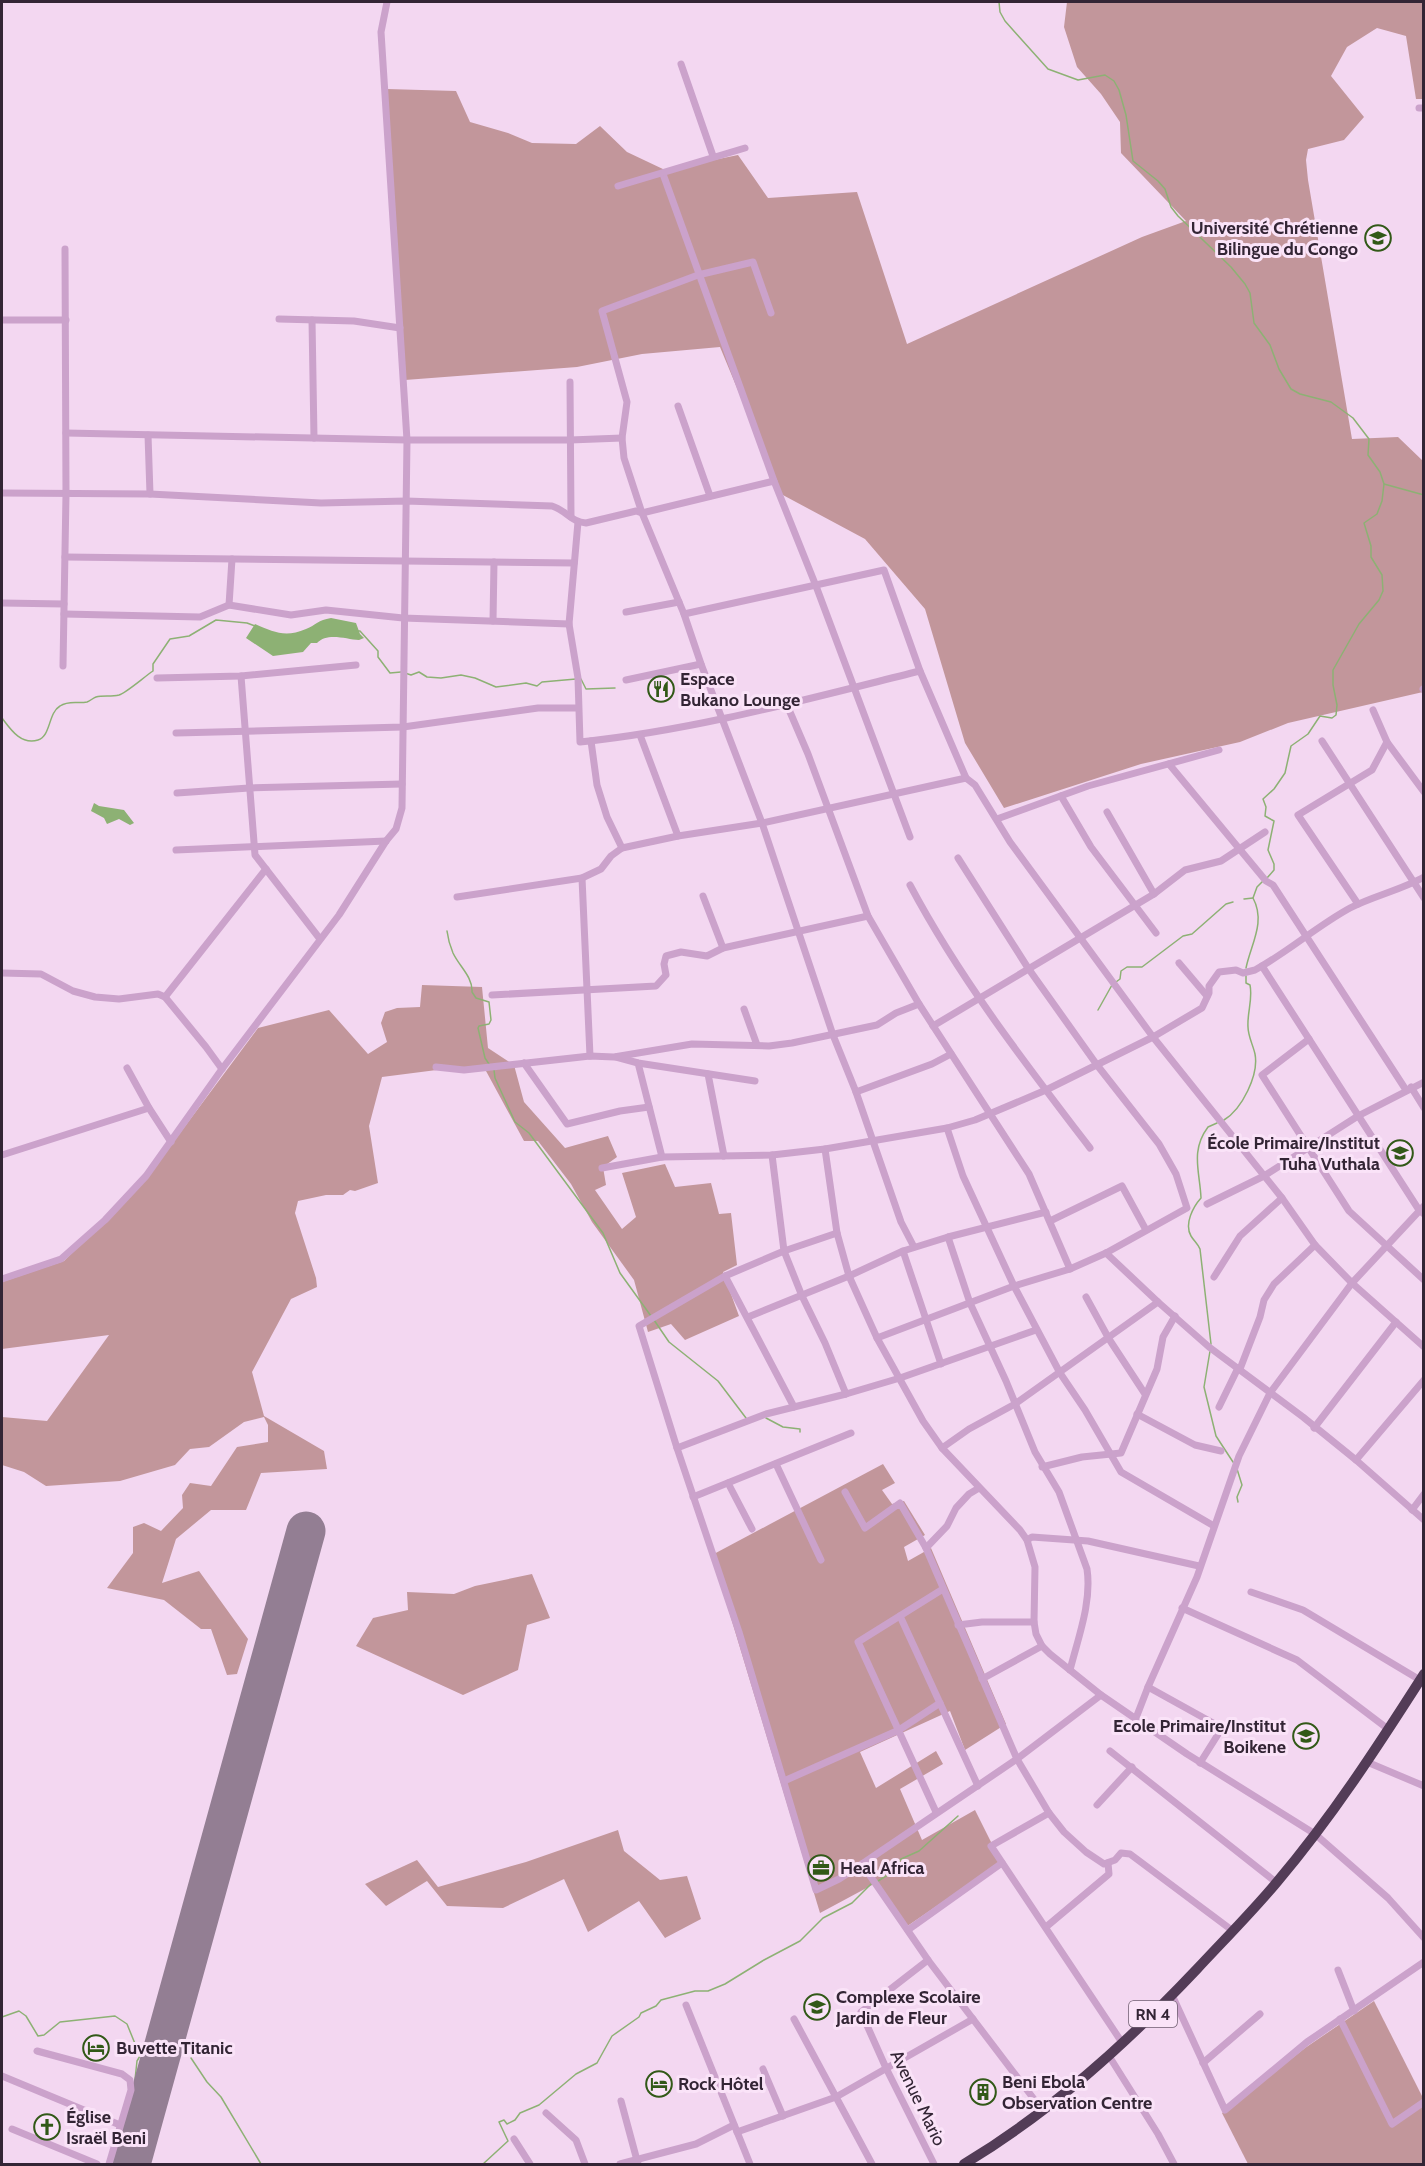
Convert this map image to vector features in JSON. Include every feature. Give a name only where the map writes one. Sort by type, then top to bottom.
[{"type":"highway","name":"RN 4","points":[[964,2164],[1043,2111],[1123,2044],[1233,1931],[1277,1883],[1315,1834],[1367,1762],[1422,1676]]},
{"type":"street","points":[[2,1279],[61,1259],[105,1220],[146,1176],[222,1069],[339,915],[396,829],[402,808],[407,440],[381,32],[387,2]]},
{"type":"street","points":[[681,64],[713,156]]},
{"type":"street","points":[[618,186],[745,148]]},
{"type":"street","points":[[663,174],[774,481],[910,837]]},
{"type":"street","points":[[63,666],[66,494],[65,249]]},
{"type":"street","points":[[771,313],[753,262],[698,275],[602,311],[627,402],[622,438],[624,458],[642,513],[684,614],[762,823],[833,1035],[856,1092],[901,1222],[914,1247]]},
{"type":"street","points":[[279,319],[354,321],[400,328]]},
{"type":"street","points":[[2,320],[66,320]]},
{"type":"street","points":[[312,320],[314,438]]},
{"type":"street","points":[[570,382],[571,517]]},
{"type":"street","points":[[678,406],[710,496]]},
{"type":"street","points":[[66,433],[407,440],[570,441],[622,438]]},
{"type":"street","points":[[148,435],[150,494]]},
{"type":"street","points":[[2,493],[150,494],[321,503],[406,501],[552,506],[563,509],[578,522],[586,523],[636,511],[642,513],[774,481]]},
{"type":"street","points":[[578,522],[569,624],[578,679],[580,742],[640,735],[722,720],[920,671]]},
{"type":"street","points":[[65,557],[574,563]]},
{"type":"street","points":[[229,605],[232,559]]},
{"type":"street","points":[[493,621],[494,562]]},
{"type":"street","points":[[684,614],[884,570],[920,671],[966,777],[975,785],[1010,842],[1153,1037],[1282,1198],[1315,1245],[1352,1284],[1424,1347]]},
{"type":"street","points":[[626,612],[679,602]]},
{"type":"street","points":[[2,603],[64,604]]},
{"type":"street","points":[[64,614],[200,617],[229,605],[291,615],[326,610],[403,618],[569,624]]},
{"type":"street","points":[[626,681],[701,664]]},
{"type":"street","points":[[157,678],[241,676],[356,665]]},
{"type":"street","points":[[241,676],[255,855],[320,939]]},
{"type":"street","points":[[787,705],[808,754],[868,916],[933,1026],[1029,1174],[1070,1269]]},
{"type":"street","points":[[176,733],[403,727],[538,708],[578,708]]},
{"type":"street","points":[[1373,710],[1387,742],[1424,792]]},
{"type":"street","points":[[640,735],[678,836]]},
{"type":"street","points":[[591,741],[597,785],[607,817],[622,848]]},
{"type":"street","points":[[1322,741],[1424,898]]},
{"type":"street","points":[[1358,904],[1298,815],[1372,770],[1387,742]]},
{"type":"street","points":[[997,819],[1088,786],[1219,750]]},
{"type":"street","points":[[1169,764],[1265,879],[1273,885],[1424,1108]]},
{"type":"street","points":[[457,897],[582,878],[601,869],[611,856],[622,848],[678,836],[762,823],[966,777]]},
{"type":"street","points":[[177,793],[249,788],[402,784]]},
{"type":"street","points":[[1061,796],[1090,847],[1156,933]]},
{"type":"street","points":[[1107,812],[1154,894]]},
{"type":"street","points":[[933,1026],[1154,894],[1185,870],[1221,861],[1265,832]]},
{"type":"street","points":[[176,850],[386,841]]},
{"type":"street","points":[[877,1338],[1014,1286],[1070,1269],[1106,1253],[1186,1208],[1176,1174],[1160,1144],[1097,1065],[1028,968],[958,858]]},
{"type":"street","points":[[165,997],[266,869]]},
{"type":"street","points":[[602,1168],[662,1157],[772,1155],[825,1149],[947,1128],[975,1120],[1046,1090],[1097,1065],[1153,1037],[1202,1008],[1209,986],[1219,972],[1236,970],[1245,973],[1262,966],[1358,904],[1424,877]]},
{"type":"street","points":[[582,878],[590,1056]]},
{"type":"street","points":[[910,885],[934,930],[978,998],[1090,1148]]},
{"type":"street","points":[[703,896],[723,948]]},
{"type":"street","points":[[492,995],[656,986],[666,975],[664,964],[666,956],[681,952],[707,956],[723,948],[868,916]]},
{"type":"street","points":[[1179,963],[1207,996]]},
{"type":"street","points":[[1136,1718],[1197,1577],[1239,1456],[1270,1393],[1352,1284],[1422,1210],[1358,1116],[1262,966]]},
{"type":"street","points":[[2,973],[41,974],[73,991],[95,997],[119,999],[158,994],[165,997],[222,1069]]},
{"type":"street","points":[[614,1057],[692,1044],[792,1043],[876,1025],[896,1012],[920,1004]]},
{"type":"street","points":[[744,1009],[757,1045]]},
{"type":"street","points":[[1309,1039],[1262,1075],[1349,1211],[1423,1279]]},
{"type":"street","points":[[856,1092],[932,1064],[951,1054]]},
{"type":"street","points":[[436,1067],[464,1070],[590,1056],[614,1057],[638,1063],[755,1081]]},
{"type":"street","points":[[524,1063],[567,1124],[620,1111],[650,1107]]},
{"type":"street","points":[[638,1063],[662,1157]]},
{"type":"street","points":[[127,1068],[171,1142]]},
{"type":"street","points":[[708,1074],[724,1156]]},
{"type":"street","points":[[1207,1204],[1264,1176],[1358,1116],[1424,1082]]},
{"type":"street","points":[[2,1155],[149,1108]]},
{"type":"street","points":[[947,1128],[963,1176],[1014,1286],[1060,1373],[1109,1454],[1122,1472],[1214,1526]]},
{"type":"street","points":[[825,1149],[837,1233],[849,1276],[877,1338],[923,1421],[942,1448],[1027,1540],[1035,1567],[1034,1622],[1036,1634],[1042,1646],[1101,1695],[1200,1762],[1315,1834],[1388,1898],[1424,1938]]},
{"type":"street","points":[[772,1155],[784,1251],[801,1296],[825,1343],[846,1394]]},
{"type":"street","points":[[1050,1221],[1122,1186],[1146,1230]]},
{"type":"street","points":[[1214,1277],[1240,1236],[1282,1198]]},
{"type":"street","points":[[748,1317],[914,1247],[1046,1212]]},
{"type":"street","points":[[837,1233],[724,1275],[639,1326],[676,1448],[739,1632],[816,1890],[839,1879],[978,1786],[1101,1695]]},
{"type":"street","points":[[948,1237],[970,1303],[1042,1467],[1059,1492],[1075,1539],[1081,1548],[1089,1580],[1085,1611],[1070,1670]]},
{"type":"street","points":[[1219,1407],[1239,1369],[1260,1317],[1264,1300],[1274,1284],[1315,1245]]},
{"type":"street","points":[[903,1251],[941,1364]]},
{"type":"street","points":[[1106,1253],[1209,1347],[1356,1460],[1424,1520]]},
{"type":"street","points":[[724,1275],[794,1407]]},
{"type":"street","points":[[1086,1297],[1108,1339],[1145,1394]]},
{"type":"street","points":[[942,1448],[969,1429],[1015,1404],[1158,1302]]},
{"type":"street","points":[[1042,1467],[1082,1457],[1121,1453],[1157,1369],[1163,1336],[1175,1316]]},
{"type":"street","points":[[1314,1428],[1396,1322]]},
{"type":"street","points":[[676,1448],[766,1414],[900,1378],[1036,1330]]},
{"type":"street","points":[[1356,1460],[1424,1380]]},
{"type":"street","points":[[1137,1414],[1195,1445],[1221,1451]]},
{"type":"street","points":[[693,1497],[850,1433]]},
{"type":"street","points":[[776,1464],[821,1560]]},
{"type":"street","points":[[728,1483],[752,1529]]},
{"type":"street","points":[[926,1548],[948,1526],[956,1508],[969,1494],[979,1488]]},
{"type":"street","points":[[845,1491],[865,1528],[900,1503],[926,1548],[1017,1759],[1049,1813],[1064,1832],[1086,1852],[1104,1864],[1115,1860],[1121,1853],[1130,1854],[1233,1931]]},
{"type":"street","points":[[1412,1510],[1424,1494]]},
{"type":"street","points":[[1027,1540],[1032,1537],[1075,1539],[1199,1566]]},
{"type":"street","points":[[936,1812],[858,1642],[943,1589]]},
{"type":"street","points":[[1251,1592],[1303,1610],[1422,1676]]},
{"type":"street","points":[[1182,1608],[1297,1660],[1388,1729]]},
{"type":"street","points":[[900,1616],[978,1786]]},
{"type":"street","points":[[958,1625],[982,1622],[1034,1622]]},
{"type":"street","points":[[982,1679],[1042,1646]]},
{"type":"street","points":[[1148,1687],[1222,1728],[1200,1762]]},
{"type":"street","points":[[784,1781],[898,1730],[940,1703]]},
{"type":"street","points":[[1110,1751],[1277,1883]]},
{"type":"street","points":[[1367,1762],[1424,1786]]},
{"type":"street","points":[[1097,1805],[1132,1767]]},
{"type":"street","points":[[1049,1813],[991,1846],[1123,2044]]},
{"type":"street","points":[[908,1930],[1002,1863]]},
{"type":"street","points":[[1046,1927],[1109,1874],[1108,1863]]},
{"type":"street","points":[[862,1864],[928,1960],[1043,2111]]},
{"type":"street","name":"Avenue Mario","points":[[928,1960],[861,2012],[934,2164]]},
{"type":"street","points":[[1172,1995],[1225,2110],[1307,2042],[1424,1962]]},
{"type":"street","points":[[1338,1970],[1354,2011]]},
{"type":"street","points":[[686,2005],[750,2164]]},
{"type":"street","points":[[1203,2063],[1260,2014]]},
{"type":"street","points":[[794,2019],[872,2164]]},
{"type":"street","points":[[620,2164],[638,2162],[836,2097],[973,2019]]},
{"type":"street","points":[[1340,2019],[1392,2124],[1424,2102]]},
{"type":"street","points":[[37,2051],[126,2077],[132,2084],[109,2164]]},
{"type":"street","points":[[1109,2056],[1174,2164]]},
{"type":"street","points":[[763,2069],[783,2116]]},
{"type":"street","points":[[2,2076],[120,2125]]},
{"type":"street","points":[[621,2101],[638,2162]]},
{"type":"street","points":[[546,2112],[576,2140],[585,2164]]},
{"type":"street","points":[[12,2129],[97,2164]]},
{"type":"street","points":[[514,2139],[530,2164]]},
{"type":"shaded area","points":[[1067,2],[1423,2],[1423,99],[1416,99],[1406,36],[1377,28],[1347,47],[1331,76],[1364,117],[1344,140],[1308,149],[1306,160],[1352,439],[1398,437],[1423,461],[1423,692],[1288,723],[1240,742],[1141,764],[1004,808],[965,743],[925,609],[865,539],[781,494],[720,347],[642,354],[577,367],[405,380],[387,89],[456,91],[470,122],[532,143],[576,144],[600,126],[627,152],[665,170],[738,155],[768,198],[857,192],[907,344],[1142,237],[1186,221],[1121,153],[1120,122],[1101,94],[1077,67],[1064,27]]},
{"type":"shaded area","points":[[331,618],[356,623],[364,638],[359,640],[326,638],[317,643],[311,643],[303,652],[273,656],[246,638],[255,624],[274,631],[292,633]]},
{"type":"shaded area","points":[[94,803],[124,810],[134,823],[130,825],[119,819],[107,824],[104,818],[91,811]]},
{"type":"shaded area","points":[[422,985],[482,987],[488,1048],[514,1065],[524,1102],[565,1148],[608,1136],[617,1157],[603,1167],[606,1185],[595,1190],[622,1229],[636,1217],[622,1173],[665,1164],[675,1187],[711,1183],[719,1214],[731,1213],[737,1265],[723,1272],[739,1316],[685,1340],[671,1324],[648,1332],[634,1280],[592,1222],[571,1184],[538,1141],[524,1141],[486,1071],[470,1071],[460,1067],[382,1077],[369,1126],[378,1183],[355,1191],[350,1190],[343,1195],[326,1195],[298,1201],[295,1213],[317,1287],[291,1299],[252,1372],[264,1416],[324,1451],[327,1469],[261,1473],[246,1510],[211,1510],[176,1539],[162,1583],[199,1571],[248,1639],[237,1674],[227,1675],[211,1629],[201,1629],[164,1600],[107,1588],[133,1553],[133,1527],[144,1523],[161,1531],[183,1508],[182,1495],[190,1483],[211,1486],[237,1447],[268,1442],[268,1425],[264,1417],[244,1422],[209,1447],[190,1449],[175,1465],[120,1481],[46,1486],[24,1472],[2,1465],[2,1417],[47,1421],[109,1335],[2,1349],[2,1282],[64,1261],[148,1176],[258,1028],[329,1010],[368,1054],[387,1042],[381,1023],[385,1012],[397,1008],[420,1007]]},
{"type":"shaded area","points":[[883,1464],[895,1483],[882,1490],[892,1504],[904,1501],[925,1535],[904,1547],[908,1561],[931,1548],[1006,1724],[965,1750],[950,1711],[860,1752],[876,1788],[936,1751],[943,1764],[900,1789],[922,1840],[975,1810],[1001,1862],[906,1927],[874,1884],[820,1913],[712,1555]]},
{"type":"shaded area","points":[[532,1574],[550,1618],[527,1625],[518,1670],[463,1695],[356,1646],[373,1618],[408,1610],[407,1592],[454,1594],[475,1586]]},
{"type":"shaded area","points":[[618,1830],[624,1851],[660,1880],[687,1876],[701,1919],[665,1938],[639,1901],[588,1932],[564,1879],[503,1908],[447,1906],[427,1881],[386,1906],[365,1884],[417,1860],[438,1887],[526,1862]]},
{"type":"shaded area","points":[[1374,2001],[1423,2098],[1423,2164],[1248,2164],[1222,2113],[1305,2048]]},
{"type":"waterway","points":[[999,2],[1000,12],[1005,21],[1048,69],[1078,80],[1105,75],[1114,81],[1126,115],[1133,161],[1158,181],[1165,189],[1171,207],[1178,216],[1231,267],[1245,284],[1250,293],[1254,323],[1270,345],[1279,369],[1291,389],[1300,394],[1331,402],[1353,418],[1369,439],[1368,455],[1380,472],[1384,484],[1382,501],[1377,514],[1364,523],[1371,546],[1371,557],[1382,575],[1383,591],[1379,600],[1359,624],[1333,670],[1336,715],[1332,718],[1320,716],[1308,734],[1291,746],[1285,773],[1274,789],[1263,799],[1266,807],[1265,816],[1274,821],[1268,850],[1274,870],[1267,878]]},
{"type":"waterway","points":[[1384,484],[1424,495]]},
{"type":"waterway","points":[[2,718],[13,732],[22,738],[38,740],[45,734],[53,714],[60,706],[67,703],[87,702],[99,696],[119,695],[153,671],[153,664],[170,639],[189,636],[216,620],[255,626]]},
{"type":"waterway","points":[[357,631],[360,631],[378,651],[378,657],[390,673],[401,672]]},
{"type":"waterway","points":[[405,673],[411,675],[419,672],[427,677],[441,678],[461,675],[496,687],[526,683],[537,686],[542,682],[576,679]]},
{"type":"waterway","points":[[581,679],[586,689],[615,688]]},
{"type":"waterway","points":[[1246,968],[1258,924],[1257,907],[1253,898],[1257,887],[1263,881]]},
{"type":"waterway","points":[[1244,899],[1253,898]]},
{"type":"waterway","points":[[1116,982],[1120,979],[1121,971],[1127,967],[1142,967],[1183,936],[1192,934],[1226,904],[1233,902]]},
{"type":"waterway","points":[[447,931],[452,950],[468,976],[472,992],[476,998],[489,1002],[491,1020],[489,1024],[478,1028],[485,1058],[489,1064]]},
{"type":"waterway","points":[[1224,1120],[1237,1108],[1248,1091],[1256,1062],[1248,1027],[1251,990],[1250,985],[1246,983],[1246,976]]},
{"type":"waterway","points":[[1098,1010],[1112,985]]},
{"type":"waterway","points":[[494,1070],[495,1078],[515,1122],[529,1133],[603,1233],[620,1273],[651,1316]]},
{"type":"waterway","points":[[1211,1344],[1200,1249],[1191,1236],[1188,1226],[1192,1211],[1201,1198],[1197,1162],[1199,1145],[1208,1127],[1217,1123]]},
{"type":"waterway","points":[[654,1320],[669,1342],[718,1381],[746,1418]]},
{"type":"waterway","points":[[1210,1351],[1204,1387],[1216,1436],[1233,1462]]},
{"type":"waterway","points":[[766,1418],[783,1427],[800,1429],[800,1432]]},
{"type":"waterway","points":[[1237,1469],[1242,1485],[1237,1497],[1238,1502]]},
{"type":"waterway","points":[[878,1881],[891,1873],[901,1859],[919,1851],[958,1816]]},
{"type":"waterway","points":[[479,2164],[483,2164],[508,2141],[499,2122],[504,2120],[507,2124],[515,2120],[520,2113],[539,2105],[576,2074],[597,2063],[612,2036],[639,2017],[641,2013],[656,2006],[661,2000],[695,1991],[708,1991],[725,1984],[800,1941],[823,1918],[852,1903],[871,1884]]},
{"type":"waterway","points":[[2,2017],[19,2011],[26,2016],[38,2036],[44,2035],[60,2022],[115,2016],[127,2024],[140,2056],[137,2061],[134,2089]]},
{"type":"waterway","points":[[191,2058],[207,2082],[221,2097],[261,2164]]},
{"type":"runway","points":[[131,2164],[306,1531]]},
{"type":"place","name":"Université Chrétienne Bilingue du Congo","points":[[1378,238]]},
{"type":"place","name":"Espace Bukano Lounge","points":[[661,689]]},
{"type":"place","name":"École Primaire/Institut Tuha Vuthala","points":[[1400,1153]]},
{"type":"place","name":"Ecole Primaire/Institut Boikene","points":[[1306,1736]]},
{"type":"place","name":"Heal Africa","points":[[821,1868]]},
{"type":"place","name":"Complexe Scolaire Jardin de Fleur","points":[[817,2007]]},
{"type":"place","name":"Buvette Titanic","points":[[96,2048]]},
{"type":"place","name":"Rock Hôtel","points":[[659,2084]]},
{"type":"place","name":"Beni Ebola Observation Centre","points":[[983,2092]]},
{"type":"place","name":"Église Israël Beni","points":[[47,2127]]}]
